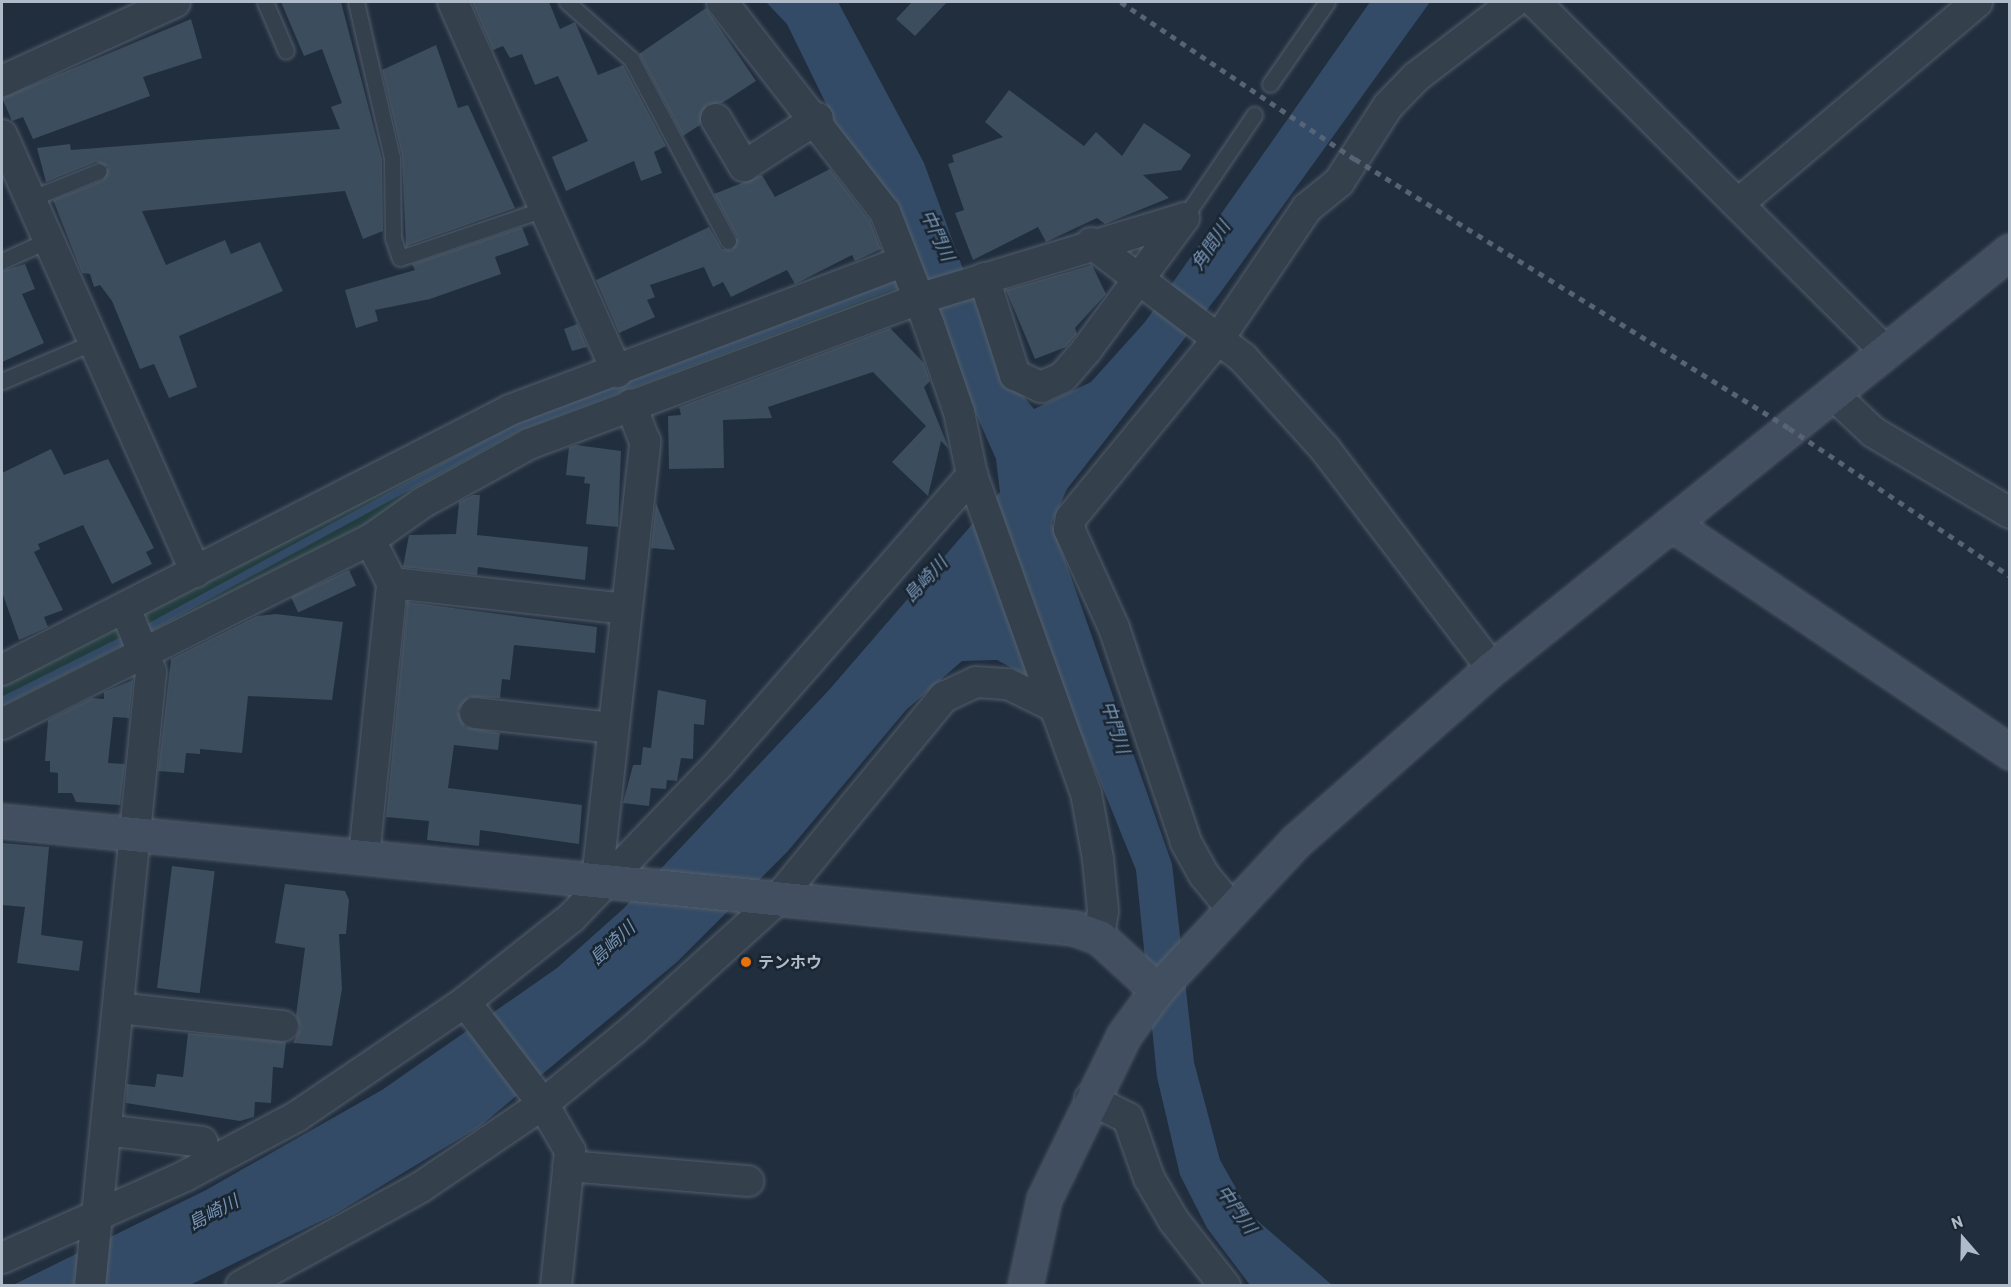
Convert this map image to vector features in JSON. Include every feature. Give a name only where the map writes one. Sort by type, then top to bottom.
[{"type":"street","points":[[2,81],[175,2]]},
{"type":"street","points":[[453,2],[617,372]]},
{"type":"street","points":[[722,2],[818,118],[872,190],[923,298],[959,412],[976,480],[1052,696],[1092,821],[1103,911],[1099,937]]},
{"type":"street","points":[[1232,909],[1204,876],[1186,842],[1114,628],[1069,529],[1071,518],[1215,336],[1307,208],[1339,182],[1388,106],[1416,77],[1514,2]]},
{"type":"street","points":[[1534,2],[1887,353]]},
{"type":"street","points":[[1738,204],[1977,2]]},
{"type":"street","points":[[716,119],[744,166],[818,118]]},
{"type":"street","points":[[2,135],[196,572]]},
{"type":"street","points":[[2,724],[370,540],[479,469],[631,405],[923,298],[1091,243],[1184,218]]},
{"type":"street","points":[[979,279],[1015,375],[1041,387],[1063,377],[1141,282],[1184,218]]},
{"type":"street","points":[[1091,243],[1215,336],[1325,449],[1492,668]]},
{"type":"street","points":[[1025,1286],[1044,1200],[1090,1099],[1124,1035],[1157,990],[1295,842],[1492,668],[1887,353],[2010,251]]},
{"type":"street","points":[[2,670],[510,410],[617,372],[904,261]]},
{"type":"street","points":[[1833,394],[1873,432],[2010,513]]},
{"type":"street","points":[[613,882],[612,728],[645,442],[631,405]]},
{"type":"street","points":[[2,1258],[97,1218],[184,1176],[296,1117],[469,1006],[613,882],[976,480]]},
{"type":"street","points":[[1672,524],[2010,752]]},
{"type":"street","points":[[364,856],[392,583],[370,540]]},
{"type":"street","points":[[392,583],[626,609]]},
{"type":"street","points":[[90,1286],[133,833],[151,672],[125,608]]},
{"type":"street","points":[[241,1286],[412,1192],[539,1098],[768,899],[944,697],[976,682],[1008,684],[1052,696]]},
{"type":"street","points":[[475,713],[612,728]]},
{"type":"street","points":[[2,821],[1063,927],[1099,937],[1157,990]]},
{"type":"street","points":[[469,1006],[539,1098],[570,1151],[556,1286]]},
{"type":"street","points":[[118,1008],[283,1026]]},
{"type":"street","points":[[1090,1099],[1128,1118],[1149,1178],[1174,1221],[1225,1286]]},
{"type":"street","points":[[106,1130],[202,1142]]},
{"type":"street","points":[[568,1166],[748,1181]]},
{"type":"lane","points":[[265,2],[286,51]]},
{"type":"lane","points":[[356,2],[392,158],[393,238],[400,258],[544,209]]},
{"type":"lane","points":[[567,2],[631,59],[728,241]]},
{"type":"lane","points":[[1270,84],[1327,2]]},
{"type":"lane","points":[[1184,218],[1254,115]]},
{"type":"lane","points":[[30,199],[99,171]]},
{"type":"lane","points":[[2,261],[48,240]]},
{"type":"lane","points":[[2,381],[94,342]]},
{"type":"green space","points":[[895,277],[904,291],[392,510],[168,630],[2,707],[2,682],[489,432]]},
{"type":"water","points":[[766,2],[838,2],[924,163],[999,367],[1034,409],[1091,382],[1145,322],[1370,2],[1430,2],[1220,293],[1067,489],[1052,523],[1172,864],[1194,1062],[1220,1160],[1251,1215],[1332,1285],[1250,1285],[1207,1228],[1180,1175],[1157,1077],[1136,870],[1078,727],[1033,679],[997,660],[962,661],[906,710],[788,851],[677,962],[479,1127],[335,1214],[190,1285],[11,1286],[206,1190],[382,1090],[557,968],[623,909],[829,690],[1000,492],[996,459],[960,378],[787,24]]},
{"type":"building","points":[[281,2],[341,2],[382,159],[383,231],[363,239],[345,191],[142,211],[166,265],[225,240],[231,254],[260,242],[283,291],[179,336],[197,387],[169,398],[154,364],[140,369],[112,301],[100,285],[94,287],[90,274],[82,273],[53,200],[103,180],[108,167],[96,162],[46,182],[37,148],[70,144],[71,150],[340,129],[331,107],[342,103],[322,49],[304,56]]},
{"type":"building","points":[[472,2],[549,2],[560,29],[575,22],[598,75],[623,65],[666,146],[654,152],[662,173],[641,181],[634,161],[566,191],[552,157],[588,141],[558,76],[535,85],[522,54],[510,58],[503,46],[493,50]]},
{"type":"building","points":[[912,2],[947,2],[915,36],[896,19]]},
{"type":"building","points":[[706,8],[756,81],[722,103],[707,105],[700,125],[683,136],[639,54]]},
{"type":"building","points":[[191,19],[202,58],[143,77],[150,96],[33,139],[23,117],[12,121],[2,98]]},
{"type":"building","points":[[436,45],[458,108],[468,105],[515,208],[406,246],[402,156],[382,70]]},
{"type":"building","points":[[1009,90],[1084,146],[1096,132],[1122,156],[1144,123],[1191,155],[1181,170],[1143,175],[1169,198],[1105,224],[1097,218],[1046,242],[1038,227],[973,260],[955,213],[964,210],[948,164],[954,162],[952,155],[1003,137],[985,122]]},
{"type":"building","points":[[830,169],[870,221],[881,249],[855,261],[852,255],[795,284],[787,270],[731,297],[723,282],[713,287],[704,267],[650,285],[655,297],[647,300],[655,317],[619,333],[596,280],[709,227],[722,249],[732,250],[737,237],[714,194],[762,175],[775,197]]},
{"type":"building","points":[[522,227],[529,245],[495,257],[501,274],[430,299],[375,310],[378,321],[356,328],[345,290],[415,270],[412,264]]},
{"type":"building","points":[[25,264],[35,289],[22,294],[44,343],[2,362],[2,271]]},
{"type":"building","points":[[1092,265],[1106,294],[1075,328],[1077,334],[1066,347],[1035,359],[1006,290]]},
{"type":"building","points":[[577,324],[587,347],[572,351],[564,329]]},
{"type":"building","points":[[890,328],[924,363],[930,381],[924,387],[949,449],[941,441],[928,496],[892,462],[926,426],[873,372],[768,407],[772,418],[723,420],[724,468],[669,469],[668,416],[681,415],[679,407]]},
{"type":"building","points":[[576,445],[621,451],[618,527],[586,524],[590,484],[584,483],[585,477],[566,475],[569,447]]},
{"type":"building","points":[[51,449],[64,475],[108,459],[154,548],[146,552],[152,564],[112,584],[83,525],[38,544],[40,549],[34,552],[63,610],[44,617],[48,627],[19,640],[2,592],[2,473]]},
{"type":"building","points":[[473,495],[480,495],[477,535],[588,547],[585,580],[478,567],[477,575],[403,567],[409,535],[456,534],[459,502]]},
{"type":"building","points":[[656,503],[675,550],[651,548]]},
{"type":"building","points":[[349,570],[356,585],[298,612],[291,597]]},
{"type":"building","points":[[407,602],[597,627],[595,653],[514,645],[510,680],[502,679],[500,698],[469,697],[458,711],[465,727],[500,733],[498,750],[454,745],[448,788],[582,805],[579,844],[480,830],[479,846],[427,840],[429,821],[386,817]]},
{"type":"building","points":[[276,614],[343,622],[332,700],[248,696],[242,753],[200,749],[200,754],[186,753],[184,773],[158,771],[171,659],[257,616]]},
{"type":"building","points":[[133,680],[129,718],[113,717],[108,763],[125,764],[120,805],[76,802],[72,793],[58,793],[58,773],[50,772],[50,761],[45,761],[48,720],[92,698],[104,699],[104,692]]},
{"type":"building","points":[[658,690],[706,700],[704,725],[694,724],[693,759],[681,758],[677,781],[667,780],[666,789],[651,788],[649,806],[623,803],[633,765],[641,765],[643,747],[651,748]]},
{"type":"building","points":[[3,843],[49,847],[41,935],[83,941],[79,971],[17,963],[25,907],[2,905]]},
{"type":"building","points":[[172,866],[215,871],[200,993],[157,988]]},
{"type":"building","points":[[285,884],[345,891],[349,900],[346,934],[339,934],[342,989],[332,1046],[293,1043],[300,1028],[296,1015],[305,948],[275,943]]},
{"type":"building","points":[[188,1033],[286,1042],[283,1068],[273,1067],[271,1103],[255,1102],[254,1117],[240,1121],[126,1103],[127,1084],[155,1087],[157,1074],[183,1077]]},
{"type":"waterway","points":[[141,632],[517,427],[905,280]]},
{"type":"waterway","points":[[2,701],[130,637]]},
{"type":"railway","points":[[1121,2],[1355,159],[1789,428],[2010,576]]},
{"type":"place","name":"テンホウ","points":[[746,962]]},
{"type":"water label","name":"中門川","points":[[938,235]]},
{"type":"water label","name":"角間川","points":[[1210,245]]},
{"type":"water label","name":"島崎川","points":[[925,579]]},
{"type":"water label","name":"中門川","points":[[1116,727]]},
{"type":"water label","name":"島崎川","points":[[612,943]]},
{"type":"water label","name":"中門川","points":[[1237,1209]]},
{"type":"water label","name":"島崎川","points":[[213,1212]]}]
